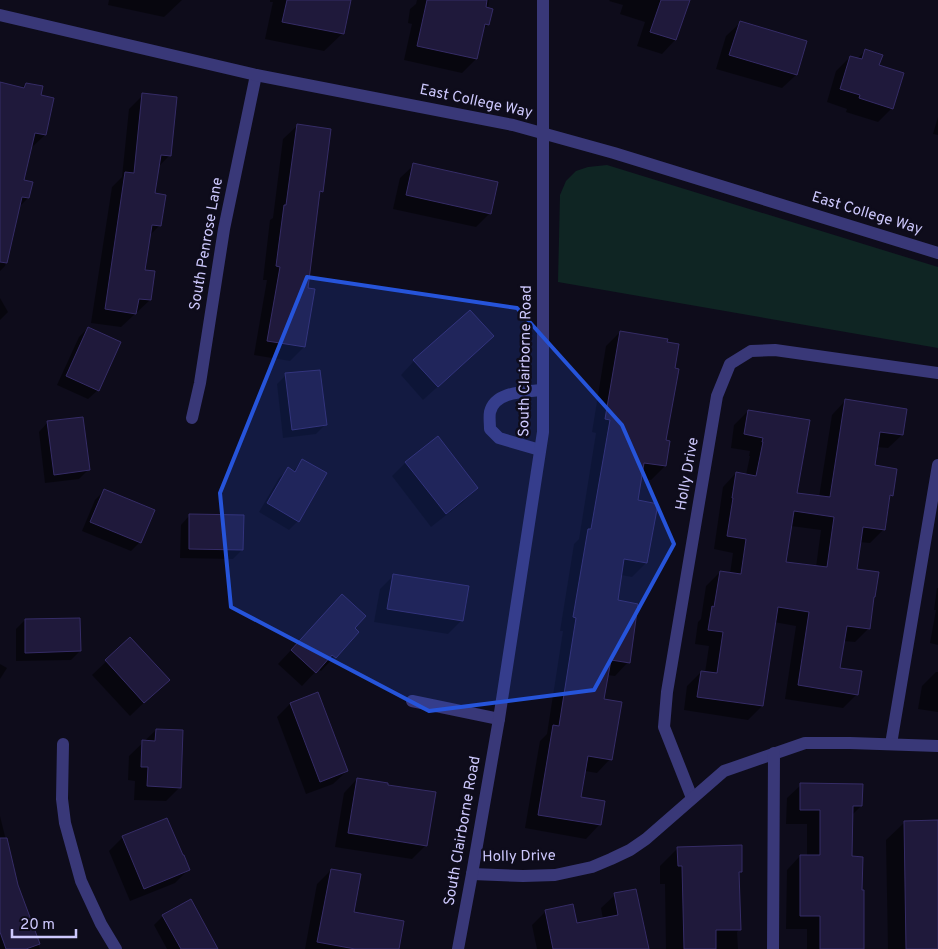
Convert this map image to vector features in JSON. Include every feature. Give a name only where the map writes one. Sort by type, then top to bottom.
[{"type":"street","name":"South Clairborne Road","points":[[458,949],[499,719],[543,432],[543,0]]},
{"type":"street","name":"East College Way","points":[[0,15],[256,75],[513,125],[633,159],[938,253]]},
{"type":"street","name":"South Penrose Lane","points":[[192,418],[200,383],[224,229],[256,75]]},
{"type":"street","name":"Holly Drive","points":[[692,798],[664,727],[667,692],[717,396],[730,364],[751,351],[775,350],[938,373]]},
{"type":"street","points":[[540,450],[499,438],[490,428],[490,412],[497,399],[508,394],[542,390]]},
{"type":"street","points":[[891,744],[938,465]]},
{"type":"street","points":[[412,701],[499,719]]},
{"type":"street","name":"Holly Drive","points":[[472,874],[555,875],[592,867],[630,850],[646,839],[724,771],[805,743],[938,746]]},
{"type":"street","points":[[63,744],[62,799],[65,823],[81,881],[100,924],[116,949]]},
{"type":"street","points":[[773,949],[774,754]]},
{"type":"highlighted area","points":[[307,277],[517,308],[622,425],[674,544],[594,690],[429,711],[231,607],[220,493]]},
{"type":"green space","points":[[607,165],[938,267],[938,348],[558,282],[560,195],[566,181],[576,171],[588,167]]},
{"type":"building","points":[[287,0],[351,0],[344,34],[282,22]]},
{"type":"building","points":[[427,0],[487,0],[486,7],[493,9],[489,25],[485,24],[477,59],[417,46]]},
{"type":"building","points":[[661,0],[690,0],[676,40],[650,32]]},
{"type":"building","points":[[740,21],[807,41],[797,75],[729,55]]},
{"type":"building","points":[[865,49],[883,55],[879,65],[904,73],[893,109],[859,98],[860,95],[840,89],[850,56],[862,59]]},
{"type":"building","points":[[0,82],[24,88],[26,83],[43,86],[41,95],[54,98],[46,135],[35,133],[24,180],[33,182],[29,198],[22,197],[7,263],[0,262]]},
{"type":"building","points":[[142,93],[177,97],[171,156],[161,155],[155,193],[166,195],[161,226],[152,225],[145,270],[155,271],[151,300],[139,299],[136,314],[105,309],[125,172],[134,173]]},
{"type":"building","points":[[297,124],[331,129],[323,192],[320,191],[308,288],[315,289],[305,347],[267,341],[280,267],[276,266]]},
{"type":"building","points":[[413,163],[498,182],[491,214],[406,195]]},
{"type":"building","points":[[470,310],[494,336],[438,387],[413,360]]},
{"type":"building","points":[[88,327],[121,342],[99,391],[66,376]]},
{"type":"building","points":[[620,331],[668,339],[667,342],[679,344],[675,368],[679,369],[666,440],[670,441],[666,466],[644,463],[638,500],[658,504],[647,563],[624,559],[618,600],[638,604],[630,663],[611,660],[604,699],[622,702],[612,760],[588,756],[581,797],[605,801],[601,825],[538,815],[553,725],[559,726],[576,618],[573,617],[588,529],[591,529],[610,420],[605,419]]},
{"type":"building","points":[[320,370],[327,425],[292,430],[285,373]]},
{"type":"building","points":[[845,399],[907,409],[903,435],[880,432],[875,465],[897,469],[893,496],[890,495],[885,530],[863,527],[857,569],[879,572],[870,629],[847,626],[840,668],[862,671],[858,695],[798,685],[809,612],[778,607],[763,706],[697,697],[701,671],[717,673],[723,632],[708,630],[720,571],[741,574],[746,539],[727,536],[736,472],[756,476],[763,442],[763,438],[744,434],[748,410],[810,420],[797,493],[830,497]],"holes":[[[794,511],[834,517],[827,567],[786,562]]]},
{"type":"building","points":[[83,417],[90,470],[54,475],[47,421]]},
{"type":"building","points":[[438,436],[478,488],[446,514],[405,462]]},
{"type":"building","points":[[302,459],[327,473],[299,522],[267,503],[288,467],[295,472]]},
{"type":"building","points":[[104,489],[155,510],[141,543],[90,522]]},
{"type":"building","points":[[189,514],[244,515],[243,550],[189,549]]},
{"type":"building","points":[[393,574],[469,586],[463,621],[387,609]]},
{"type":"building","points":[[342,594],[366,616],[355,628],[359,632],[336,658],[332,655],[316,673],[291,650]]},
{"type":"building","points":[[80,618],[81,651],[25,653],[25,619]]},
{"type":"building","points":[[130,637],[170,680],[144,703],[105,660]]},
{"type":"building","points":[[318,692],[348,771],[320,782],[290,703]]},
{"type":"building","points":[[156,729],[183,730],[181,788],[147,786],[148,767],[141,767],[142,740],[155,741]]},
{"type":"building","points":[[357,778],[436,792],[427,846],[348,833]]},
{"type":"building","points":[[800,783],[863,784],[862,806],[853,806],[852,856],[863,857],[864,949],[820,949],[820,916],[800,916],[800,855],[820,855],[820,810],[800,810]]},
{"type":"building","points":[[167,818],[190,870],[144,889],[122,836]]},
{"type":"building","points":[[938,820],[938,949],[906,949],[904,821]]},
{"type":"building","points":[[0,838],[7,838],[18,885],[40,944],[26,949],[6,949],[0,932]]},
{"type":"building","points":[[742,845],[742,872],[739,872],[741,930],[716,930],[716,949],[684,949],[682,866],[678,866],[677,847]]},
{"type":"building","points":[[331,869],[361,874],[354,912],[404,921],[399,949],[355,949],[317,942]]},
{"type":"building","points":[[636,889],[649,949],[553,949],[545,910],[573,904],[577,923],[618,915],[614,893]]},
{"type":"building","points":[[191,899],[218,949],[181,949],[162,915]]}]
